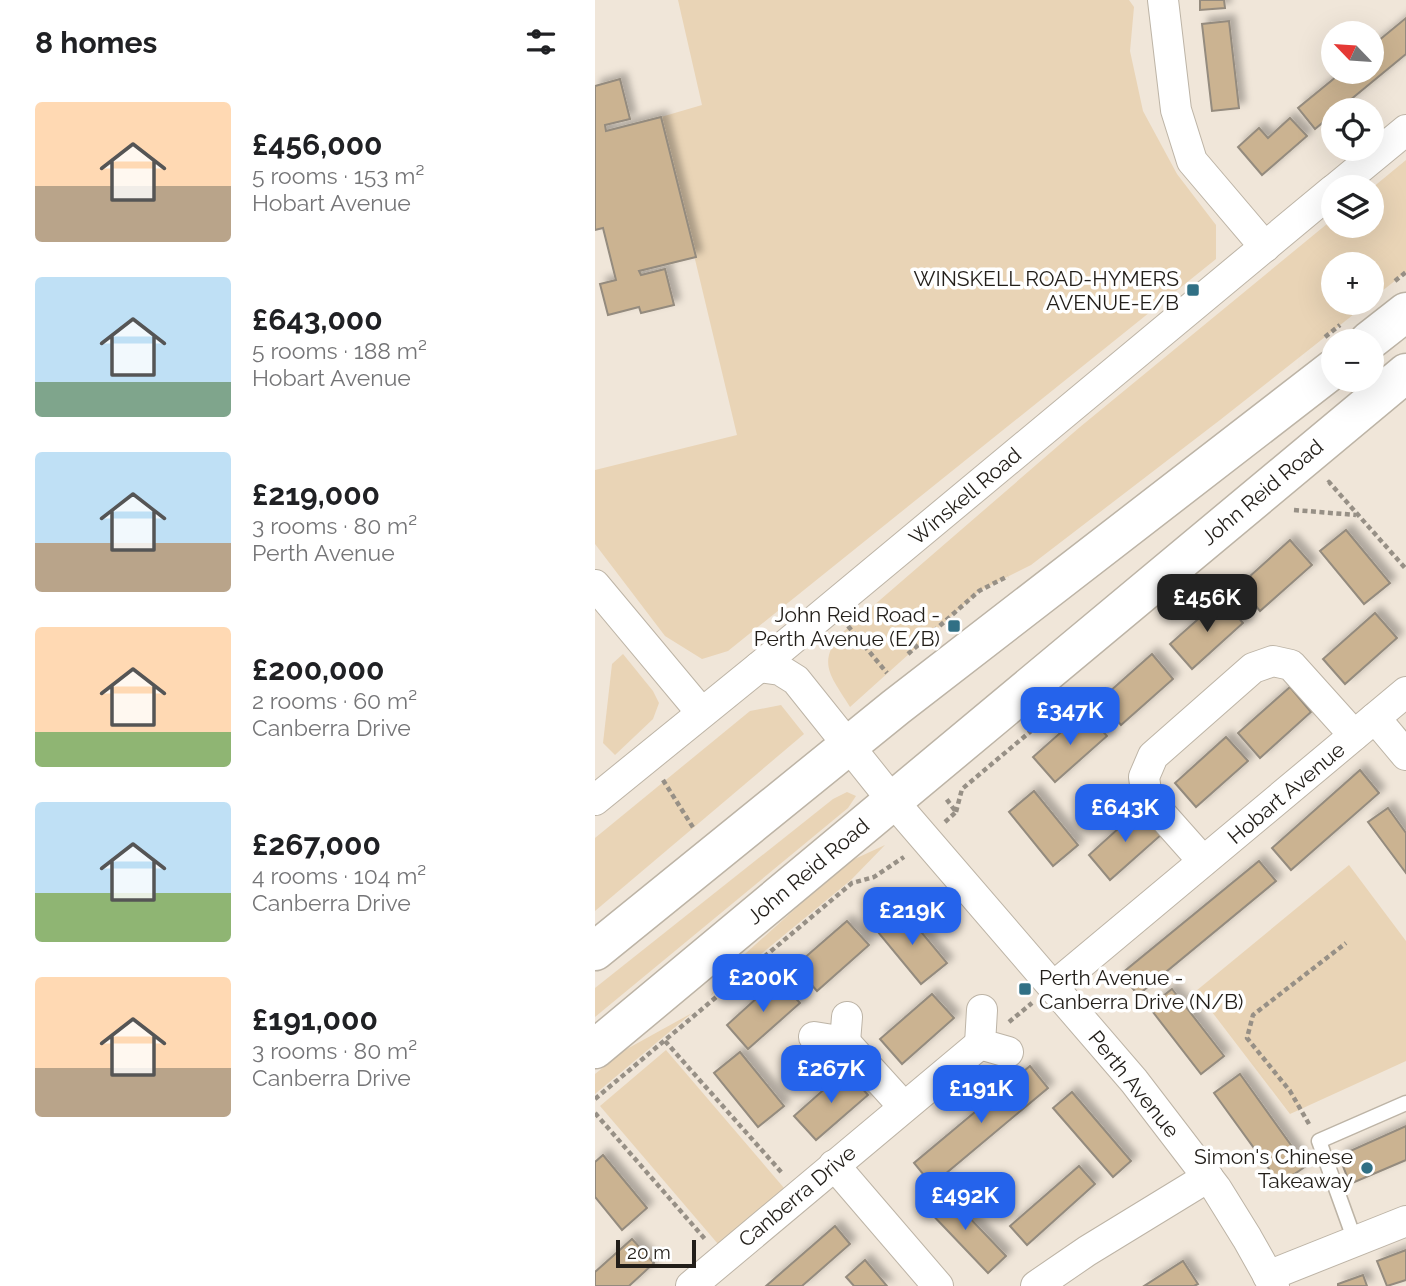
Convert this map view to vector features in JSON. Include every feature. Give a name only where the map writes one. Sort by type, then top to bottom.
[{"type":"highway","points":[[1384,329],[1406,312]]},
{"type":"highway","name":"John Reid Road","points":[[595,1049],[1406,373]]},
{"type":"highway","points":[[595,951],[849,745],[1321,378]]},
{"type":"street","points":[[1163,0],[1176,110],[1192,161],[1265,247]]},
{"type":"street","name":"Winskell Road","points":[[1352,175],[1406,130]]},
{"type":"street","name":"Winskell Road","points":[[595,800],[1321,201]]},
{"type":"street","points":[[595,585],[701,712]]},
{"type":"street","name":"Hobart Avenue","points":[[1053,986],[1365,727],[1291,666],[1273,661],[1253,668],[1153,756],[1144,776],[1147,797],[1203,861]]},
{"type":"street","points":[[759,667],[780,670],[796,680],[892,800]]},
{"type":"street","points":[[1406,692],[1365,727],[1406,755]]},
{"type":"street","name":"Perth Avenue","points":[[892,800],[1134,1081],[1208,1177],[1271,1281]]},
{"type":"street","points":[[982,1010],[994,1048]]},
{"type":"street","points":[[814,1037],[846,1030],[904,1107]]},
{"type":"street","name":"Canberra Drive","points":[[691,1286],[904,1107],[994,1048]]},
{"type":"street","points":[[834,1165],[938,1286]]},
{"type":"street","points":[[1036,1286],[1087,1251],[1208,1177]]},
{"type":"street","points":[[1271,1281],[1355,1241],[1406,1221]]},
{"type":"lane","points":[[1355,1241],[1319,1141],[1406,1103]]},
{"type":"path","points":[[1320,489],[1329,482],[1406,569]]},
{"type":"path","points":[[1284,519],[1303,503]]},
{"type":"path","points":[[1294,510],[1358,515]]},
{"type":"path","points":[[832,606],[887,673]]},
{"type":"path","points":[[956,812],[962,789],[1037,726]]},
{"type":"path","points":[[648,756],[696,833]]},
{"type":"path","points":[[595,1100],[852,883]]},
{"type":"path","points":[[1319,1141],[1290,1091],[1248,1038],[1253,1015],[1346,943]]},
{"type":"path","points":[[994,1048],[1053,986]]},
{"type":"path","points":[[665,1041],[800,1194]]},
{"type":"path","points":[[595,1113],[723,1259]]},
{"type":"shaded area","points":[[678,0],[1129,0],[1134,7],[1130,51],[1143,111],[1177,174],[1216,225],[1216,259],[728,651],[702,659],[665,636],[595,544],[595,470],[737,435],[661,117],[702,105]]},
{"type":"shaded area","points":[[1406,160],[1406,272],[1384,289],[1384,252],[1321,252],[1321,315],[1353,315],[1335,329],[1321,329],[1321,340],[1031,565],[979,591],[850,707],[832,678],[828,661],[843,632],[1080,427],[1321,229],[1321,238],[1384,238],[1384,178]]},
{"type":"shaded area","points":[[623,654],[653,691],[659,703],[653,719],[615,755],[603,743],[612,664]]},
{"type":"shaded area","points":[[781,705],[804,734],[595,911],[595,838],[750,711]]},
{"type":"shaded area","points":[[847,792],[856,796],[848,808],[595,1017],[595,988],[833,799]]},
{"type":"shaded area","points":[[885,845],[851,880],[710,996],[735,963],[846,863]]},
{"type":"shaded area","points":[[1349,865],[1406,941],[1406,1061],[1290,1114],[1196,991]]},
{"type":"shaded area","points":[[692,1013],[595,1094],[595,1074],[625,1050]]},
{"type":"shaded area","points":[[666,1050],[784,1188],[718,1244],[600,1106]]},
{"type":"building","points":[[1200,0],[1224,0],[1225,8],[1200,10]]},
{"type":"building","points":[[1406,18],[1406,54],[1384,72],[1384,36]]},
{"type":"building","points":[[1229,21],[1239,108],[1212,111],[1202,24]]},
{"type":"building","points":[[620,79],[630,119],[605,125],[606,131],[661,117],[696,257],[639,271],[641,275],[665,269],[674,305],[641,313],[639,307],[608,315],[600,284],[616,280],[603,228],[595,230],[595,86]]},
{"type":"building","points":[[1327,84],[1370,84],[1353,98],[1321,98],[1321,124],[1315,129],[1298,108]]},
{"type":"building","points":[[1290,118],[1307,136],[1262,175],[1238,147],[1259,128],[1268,138]]},
{"type":"building","points":[[1346,530],[1390,583],[1364,604],[1320,551]]},
{"type":"building","points":[[1290,540],[1312,565],[1260,611],[1239,586]]},
{"type":"building","points":[[1222,598],[1243,623],[1192,669],[1170,644]]},
{"type":"building","points":[[1375,613],[1397,638],[1345,684],[1323,659]]},
{"type":"building","points":[[1152,654],[1173,679],[1121,725],[1100,700]]},
{"type":"building","points":[[1290,687],[1311,712],[1260,758],[1238,733]]},
{"type":"building","points":[[1085,711],[1107,736],[1055,782],[1033,757]]},
{"type":"building","points":[[1226,737],[1248,761],[1196,807],[1175,783]]},
{"type":"building","points":[[1360,770],[1379,793],[1291,870],[1272,848]]},
{"type":"building","points":[[1034,791],[1078,845],[1053,866],[1009,812]]},
{"type":"building","points":[[1388,808],[1406,833],[1406,873],[1368,822]]},
{"type":"building","points":[[1140,809],[1162,834],[1110,880],[1089,855]]},
{"type":"building","points":[[1259,861],[1276,881],[1138,995],[1121,974]]},
{"type":"building","points":[[903,910],[947,963],[921,984],[877,931]]},
{"type":"building","points":[[847,921],[869,945],[817,991],[795,966]]},
{"type":"building","points":[[778,979],[800,1003],[748,1049],[727,1025]]},
{"type":"building","points":[[1172,989],[1224,1056],[1201,1074],[1149,1007]]},
{"type":"building","points":[[932,994],[954,1018],[902,1064],[880,1039]]},
{"type":"building","points":[[740,1052],[784,1106],[758,1127],[714,1073]]},
{"type":"building","points":[[1030,1066],[1048,1088],[932,1185],[914,1163]]},
{"type":"building","points":[[846,1070],[868,1095],[816,1140],[794,1116]]},
{"type":"building","points":[[1240,1074],[1306,1166],[1280,1184],[1214,1093]]},
{"type":"building","points":[[1072,1092],[1131,1161],[1113,1177],[1053,1108]]},
{"type":"building","points":[[1406,1126],[1406,1160],[1350,1184],[1339,1156]]},
{"type":"building","points":[[603,1155],[647,1208],[622,1230],[595,1197],[595,1162]]},
{"type":"building","points":[[1079,1166],[1095,1184],[1027,1245],[1010,1226]]},
{"type":"building","points":[[943,1190],[1006,1256],[988,1273],[925,1207]]},
{"type":"building","points":[[835,1226],[850,1244],[802,1286],[766,1286]]},
{"type":"building","points":[[632,1239],[654,1263],[629,1286],[595,1286],[595,1272]]},
{"type":"building","points":[[1406,1250],[1406,1280],[1387,1286],[1377,1261]]},
{"type":"building","points":[[865,1260],[887,1286],[854,1286],[846,1277]]},
{"type":"building","points":[[1183,1261],[1198,1284],[1144,1286]]},
{"type":"building","points":[[1363,1275],[1367,1286],[1338,1286],[1338,1284]]},
{"type":"place","name":"WINSKELL ROAD-HYMERS AVENUE-E/B","points":[[1193,290]]},
{"type":"place","name":"John Reid Road - Perth Avenue (E/B)","points":[[954,626]]},
{"type":"place","name":"Perth Avenue - Canberra Drive (N/B)","points":[[1025,989]]},
{"type":"place","name":"Simon's Chinese Takeaway","points":[[1367,1168]]}]
